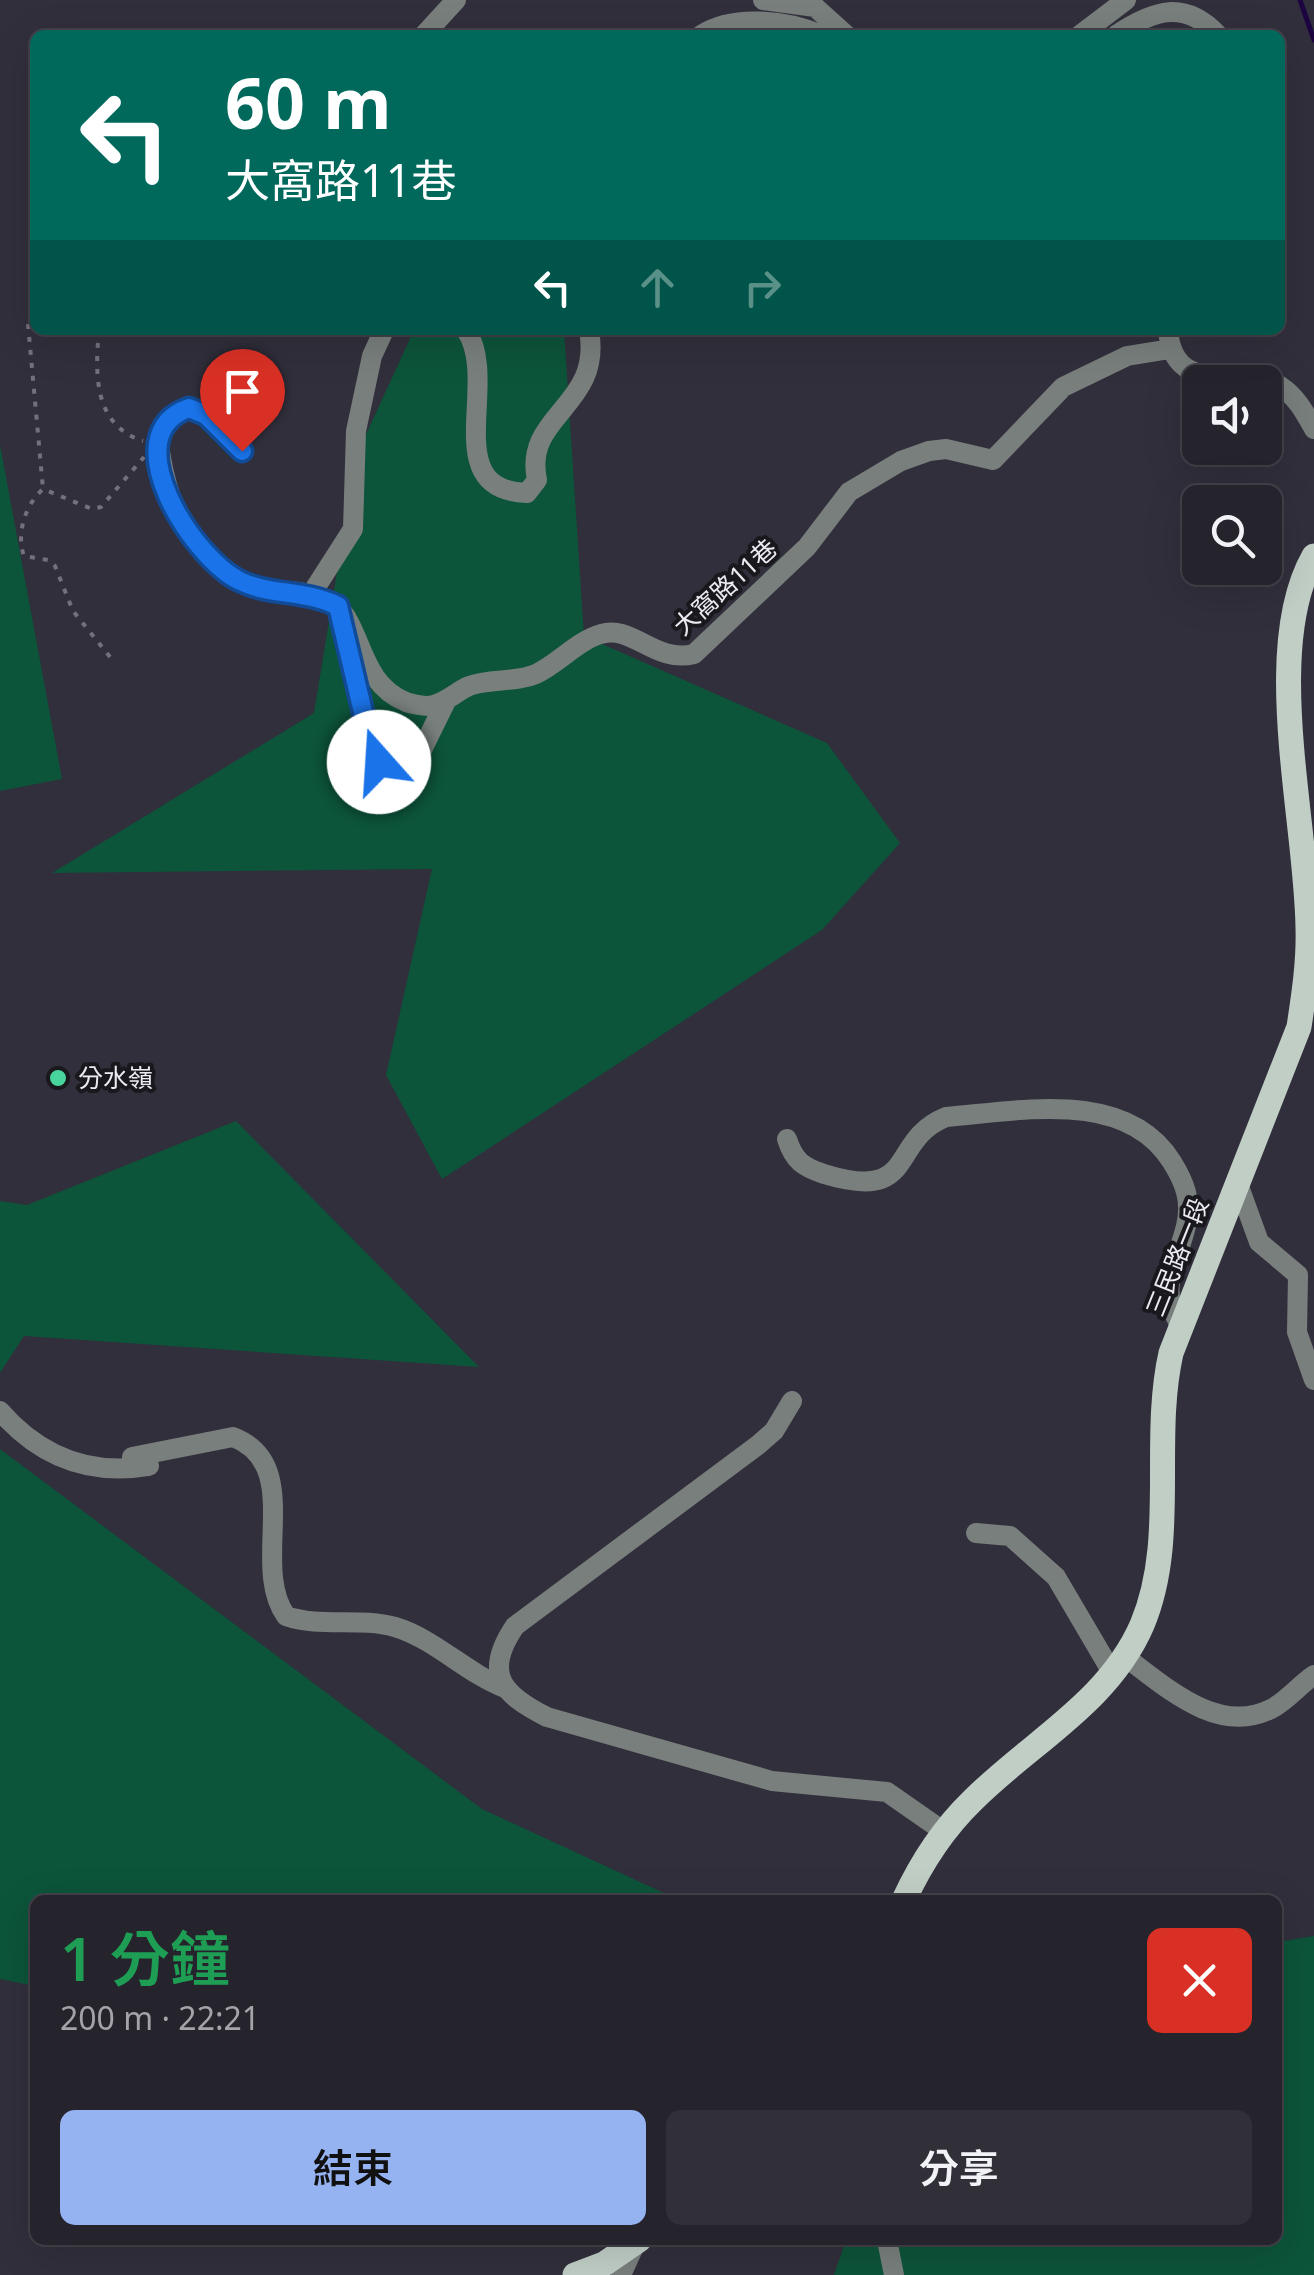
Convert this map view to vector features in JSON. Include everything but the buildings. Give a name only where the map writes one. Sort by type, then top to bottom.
[{"type":"main road","name":"三民路一段","points":[[907,1895],[943,1831],[974,1798],[1081,1710],[1119,1665],[1154,1593],[1160,1551],[1160,1406],[1181,1328],[1298,1027],[1307,974],[1308,924],[1288,649],[1296,598],[1314,556]]},
{"type":"main road","points":[[575,2275],[604,2264],[631,2245]]},
{"type":"street","points":[[429,30],[456,0]]},
{"type":"street","points":[[764,0],[815,8],[830,16],[842,30]]},
{"type":"street","points":[[1087,30],[1126,0]]},
{"type":"street","points":[[1124,30],[1161,8],[1186,7],[1206,18],[1214,30]]},
{"type":"street","points":[[708,30],[744,23],[782,24],[803,30]]},
{"type":"street","points":[[312,593],[352,529],[356,431],[372,356],[382,335]]},
{"type":"street","points":[[468,335],[479,360],[481,387],[473,442],[476,460],[500,486],[527,493],[537,480],[534,463],[542,434],[571,404],[584,378],[592,348],[590,335]]},
{"type":"street","points":[[1169,339],[1187,368],[1210,379],[1261,378],[1282,387],[1298,401],[1314,428]]},
{"type":"street","name":"大窩路11巷","points":[[338,606],[365,663],[384,687],[405,702],[428,706],[482,682],[535,674],[605,632],[619,633],[660,654],[678,658],[694,654],[807,547],[849,492],[929,451],[946,449],[994,460],[1063,387],[1169,339]]},
{"type":"street","points":[[242,451],[206,415],[189,408],[173,413],[162,428],[158,443],[174,511],[189,538],[215,566],[243,583],[312,593],[338,606],[372,750],[379,762],[392,769],[417,760],[446,701]]},
{"type":"street","points":[[787,1138],[793,1157],[805,1168],[849,1182],[878,1182],[897,1171],[932,1122],[946,1117],[1095,1111],[1120,1118],[1144,1132],[1166,1153],[1185,1183],[1186,1225],[1168,1290],[1169,1307],[1181,1328]]},
{"type":"street","points":[[1238,1184],[1259,1242],[1298,1275],[1296,1332],[1314,1380]]},
{"type":"street","points":[[505,1688],[497,1667],[500,1648],[515,1626],[758,1445],[774,1431],[792,1402]]},
{"type":"street","points":[[0,1411],[35,1444],[77,1465],[114,1470],[145,1467],[183,1458],[205,1442]]},
{"type":"street","points":[[132,1457],[233,1437],[247,1442],[262,1458],[272,1498],[275,1586],[286,1616],[313,1622],[374,1622],[400,1628],[505,1688],[520,1704],[547,1717],[772,1781],[887,1792],[943,1831]]},
{"type":"street","points":[[976,1533],[1010,1536],[1056,1577],[1119,1665],[1212,1714],[1234,1718],[1274,1708],[1314,1674]]},
{"type":"street","points":[[621,2275],[635,2245]]},
{"type":"street","points":[[887,2245],[894,2275]]},
{"type":"path","points":[[28,324],[43,490],[27,510],[21,551],[55,566],[73,610],[110,658]]},
{"type":"path","points":[[98,335],[95,370],[110,416],[139,440],[158,443]]},
{"type":"path","points":[[43,490],[92,509],[102,507],[158,443]]},
{"type":"green space","points":[[412,335],[564,335],[584,636],[827,743],[900,843],[822,930],[442,1179],[386,1075],[432,869],[52,873],[314,713],[356,456]]},
{"type":"green space","points":[[0,445],[62,779],[0,791]]},
{"type":"green space","points":[[236,1121],[479,1367],[24,1336],[0,1373],[0,1201],[27,1205]]},
{"type":"green space","points":[[0,1449],[482,1809],[668,1895],[30,1895],[30,1985],[0,1979]]},
{"type":"green space","points":[[1314,1936],[1314,2275],[834,2275],[844,2245],[1282,2245],[1282,1941]]},
{"type":"waterway","points":[[1300,0],[1314,40]]},
{"type":"place","name":"分水嶺","points":[[58,1078]]},
{"type":"route","points":[[242,451],[206,415],[189,408],[173,413],[162,428],[158,443],[174,511],[189,538],[215,566],[243,583],[312,593],[338,606],[372,750],[379,762]]}]
